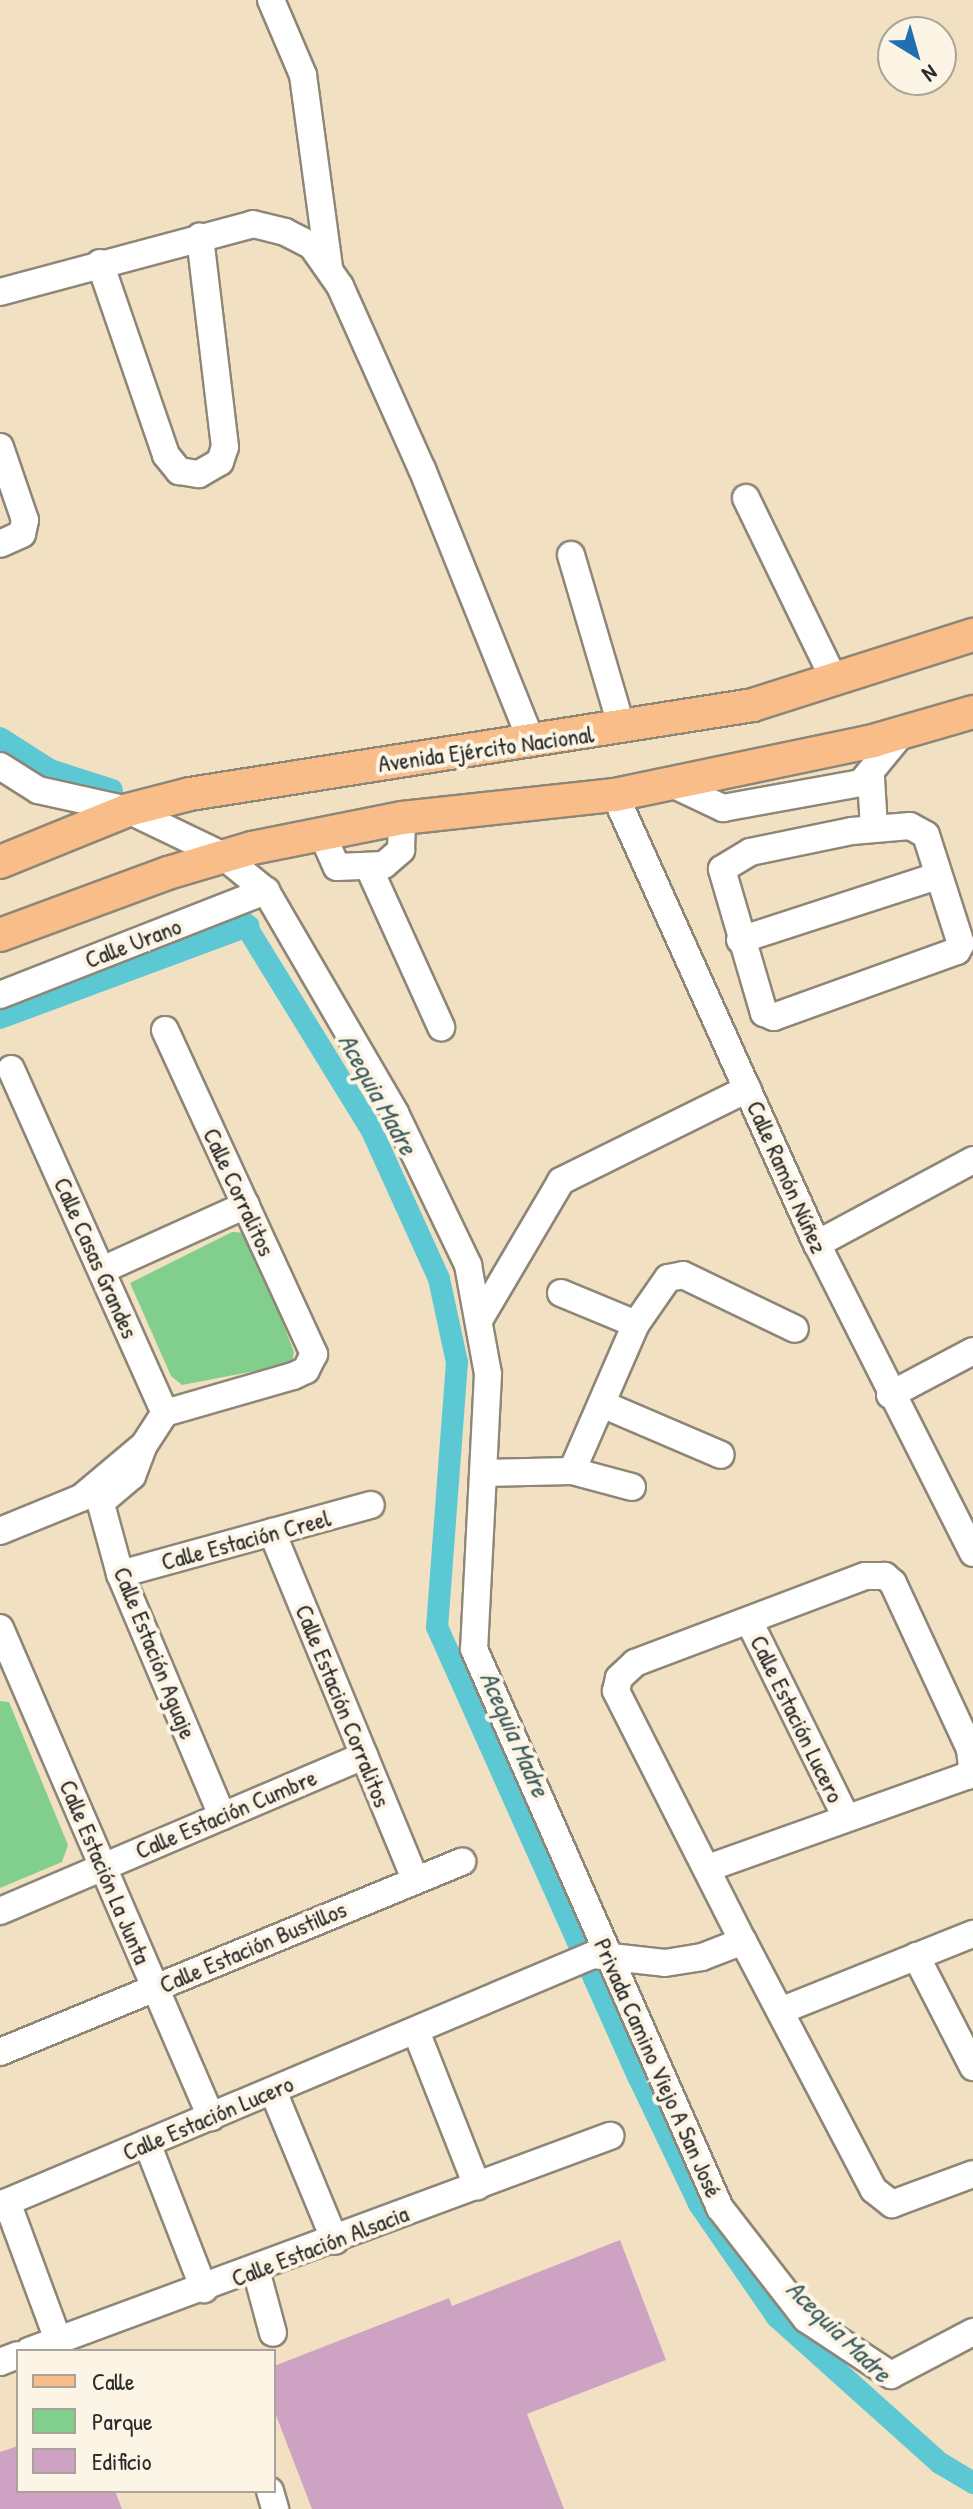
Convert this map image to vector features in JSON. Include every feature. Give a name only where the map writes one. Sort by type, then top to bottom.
[{"type":"main road","name":"Avenida Ejército Nacional","points":[[0,862],[128,810],[283,778],[532,743],[753,705],[973,635]]},
{"type":"main road","points":[[0,935],[222,855],[402,818],[615,795],[902,733],[973,712]]},
{"type":"street","points":[[271,0],[303,75],[329,270]]},
{"type":"street","points":[[0,292],[253,224],[285,232],[312,246],[329,270],[422,469],[532,743]]},
{"type":"street","points":[[100,263],[166,455],[179,471],[199,474],[220,462],[225,447],[200,236]]},
{"type":"street","points":[[0,447],[25,520],[22,534],[0,544]]},
{"type":"street","points":[[746,498],[835,681]]},
{"type":"street","points":[[571,555],[622,728]]},
{"type":"street","points":[[670,783],[723,808],[858,782],[902,733]]},
{"type":"street","points":[[0,766],[38,790],[128,810],[222,855],[266,891],[395,1113],[468,1265],[481,1317],[488,1374],[483,1473],[572,1471],[632,1487]]},
{"type":"street","points":[[858,782],[863,829]]},
{"type":"street","name":"Calle Ramón Núñez","points":[[615,795],[817,1244],[890,1395],[971,1546]]},
{"type":"street","points":[[322,834],[337,867],[369,868],[398,857],[402,818]]},
{"type":"street","points":[[863,829],[923,830],[937,876],[961,944],[957,951],[774,1017],[761,1008],[721,874],[727,864],[750,852],[863,829]]},
{"type":"street","points":[[369,868],[441,1027]]},
{"type":"street","points":[[740,940],[937,876]]},
{"type":"street","name":"Calle Urano","points":[[0,995],[266,891]]},
{"type":"street","name":"Calle Corralitos","points":[[165,1030],[314,1354],[306,1370],[293,1376],[165,1413]]},
{"type":"street","name":"Calle Casas Grandes","points":[[11,1069],[165,1413]]},
{"type":"street","points":[[481,1317],[561,1181],[747,1089]]},
{"type":"street","points":[[817,1244],[973,1160]]},
{"type":"street","points":[[102,1270],[246,1205]]},
{"type":"street","points":[[572,1471],[636,1324],[660,1284],[683,1275],[795,1329]]},
{"type":"street","points":[[561,1293],[636,1324]]},
{"type":"street","points":[[890,1395],[973,1351]]},
{"type":"street","points":[[602,1404],[721,1455]]},
{"type":"street","points":[[0,1531],[93,1496],[144,1445],[165,1413]]},
{"type":"street","name":"Privada Camino Viejo A San José","points":[[483,1473],[474,1600],[474,1649],[590,1958],[720,2208],[806,2319],[891,2375],[973,2332]]},
{"type":"street","name":"Calle Estación Aguaje","points":[[93,1496],[120,1574],[222,1816]]},
{"type":"street","name":"Calle Estación Creel","points":[[120,1574],[371,1505]]},
{"type":"street","name":"Calle Estación Corralitos","points":[[272,1532],[415,1879]]},
{"type":"street","name":"Calle Estación Lucero","points":[[708,1868],[967,1776],[972,1768],[970,1749],[893,1583],[885,1576],[865,1576],[635,1663],[619,1678],[616,1691],[743,1941],[882,2201],[900,2203],[973,2174]]},
{"type":"street","name":"Calle Estación Lucero","points":[[749,1621],[846,1817]]},
{"type":"street","name":"Calle Estación La Junta","points":[[0,1628],[8,1669],[103,1867],[211,2117]]},
{"type":"street","name":"Calle Estación Cumbre","points":[[0,1911],[364,1756]]},
{"type":"street","name":"Calle Estación Bustillos","points":[[0,2052],[462,1862]]},
{"type":"street","points":[[780,2011],[973,1934]]},
{"type":"street","points":[[590,1958],[665,1963],[702,1957],[743,1941]]},
{"type":"street","points":[[916,1956],[973,2067]]},
{"type":"street","name":"Calle Estación Lucero","points":[[4,2204],[590,1958]]},
{"type":"street","points":[[416,2031],[477,2186]]},
{"type":"street","points":[[273,2091],[335,2241]]},
{"type":"street","name":"Calle Estación Alsacia","points":[[34,2349],[335,2241],[610,2136]]},
{"type":"street","points":[[147,2143],[204,2289]]},
{"type":"street","points":[[4,2204],[58,2340]]},
{"type":"street","points":[[256,2270],[273,2333]]},
{"type":"green space","points":[[232,1232],[248,1233],[294,1352],[292,1364],[182,1385],[171,1376],[130,1283]]},
{"type":"green space","points":[[0,1701],[9,1702],[68,1845],[62,1862],[0,1888]]},
{"type":"building","points":[[620,2240],[666,2360],[527,2414],[564,2509],[312,2509],[276,2415],[276,2365],[449,2298],[452,2306]]},
{"type":"building","points":[[16,2447],[16,2493],[116,2493],[122,2509],[0,2509],[0,2452]]},
{"type":"waterway","name":"Acequia Madre","points":[[0,738],[50,770],[112,790]]},
{"type":"waterway","name":"Acequia Madre","points":[[238,913],[372,1131],[439,1279],[457,1362],[437,1627],[639,2078],[699,2204],[777,2317],[940,2463],[973,2483]]},
{"type":"waterway","points":[[0,1018],[248,926]]}]
